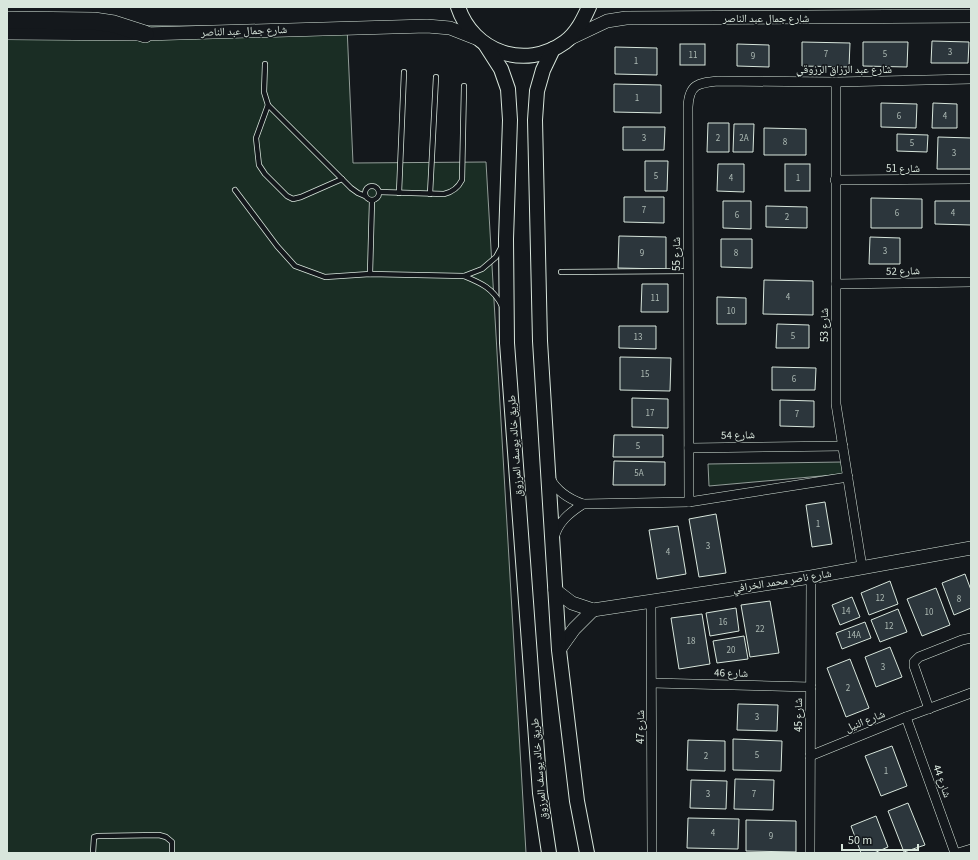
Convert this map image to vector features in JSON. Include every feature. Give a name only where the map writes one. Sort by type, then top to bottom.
[{"type":"highway","points":[[7,20],[94,21],[114,24],[145,34]]},
{"type":"main road","name":"طريق خالد يوسف المرزوق","points":[[458,7],[462,20],[482,42],[501,69],[508,89],[510,120],[506,239],[507,343],[540,793],[549,853]]},
{"type":"main road","points":[[482,42],[501,52],[519,56],[537,54],[553,49],[566,41],[580,25],[589,7]]},
{"type":"main road","name":"شارع جمال عبد الناصر","points":[[566,41],[588,29],[608,21],[626,18],[971,16]]},
{"type":"main road","name":"شارع جمال عبد الناصر","points":[[7,33],[145,34],[426,26],[450,28],[482,42]]},
{"type":"main road","points":[[553,49],[543,70],[537,91],[535,120],[540,341],[554,590],[559,650],[577,801],[587,853]]},
{"type":"main road","name":"شارع ناصر محمد الخرافي","points":[[554,590],[572,602],[592,610],[811,577],[971,548]]},
{"type":"main road","points":[[559,650],[574,629],[592,610]]},
{"type":"street","name":"شارع عبد الرزاق الرزوقي","points":[[718,81],[836,82],[971,79]]},
{"type":"street","name":"شارع 55","points":[[689,448],[688,100],[690,93],[701,82],[718,81]]},
{"type":"street","name":"شارع 53","points":[[836,82],[836,404],[862,568]]},
{"type":"street","name":"شارع 51","points":[[835,180],[971,179]]},
{"type":"street","name":"شارع 52","points":[[836,284],[971,282]]},
{"type":"street","name":"شارع 54","points":[[689,448],[843,446]]},
{"type":"street","points":[[689,448],[689,502]]},
{"type":"street","points":[[547,472],[561,493],[572,500],[583,504],[689,502],[848,477]]},
{"type":"street","points":[[552,545],[562,520],[583,504]]},
{"type":"street","name":"شارع 45","points":[[810,853],[811,577]]},
{"type":"street","name":"شارع 47","points":[[652,602],[652,853]]},
{"type":"street","points":[[928,709],[914,662],[919,657],[962,640],[971,638]]},
{"type":"street","name":"شارع 46","points":[[652,683],[810,687]]},
{"type":"street","name":"شارع النيل","points":[[810,756],[906,717],[971,693]]},
{"type":"street","name":"شارع 44","points":[[906,717],[955,853]]},
{"type":"street","points":[[958,853],[971,849]]},
{"type":"lane","points":[[265,64],[264,92],[268,105],[354,190],[369,200],[377,198],[379,192]]},
{"type":"lane","points":[[399,193],[404,72]]},
{"type":"lane","points":[[430,194],[436,77]]},
{"type":"lane","points":[[379,192],[444,194],[450,193],[459,185],[462,180],[464,86]]},
{"type":"lane","points":[[268,105],[258,131],[256,144],[259,165],[265,174],[287,196],[293,199],[342,179]]},
{"type":"lane","points":[[365,196],[365,190],[370,186],[376,187],[379,192]]},
{"type":"lane","points":[[235,190],[277,246],[295,266],[325,277],[370,274],[464,276],[482,269],[496,257],[506,239]]},
{"type":"lane","points":[[370,274],[372,200]]},
{"type":"lane","points":[[561,272],[688,271]]},
{"type":"lane","points":[[464,276],[482,284],[497,297],[506,315]]},
{"type":"lane","points":[[93,853],[94,838],[98,836],[160,835],[166,836],[172,842],[172,853]]},
{"type":"green space","points":[[7,25],[347,27],[353,163],[486,162],[526,853],[7,853]]},
{"type":"green space","points":[[842,462],[844,474],[709,486],[708,464]]},
{"type":"building","points":[[932,41],[969,42],[968,63],[931,63]]},
{"type":"building","points":[[802,42],[850,43],[849,67],[802,66]]},
{"type":"building","points":[[863,42],[908,42],[907,67],[863,66]]},
{"type":"building","points":[[680,44],[705,44],[705,65],[680,65]]},
{"type":"building","points":[[737,44],[769,45],[769,67],[737,66]]},
{"type":"building","points":[[615,47],[657,48],[657,75],[615,74]]},
{"type":"building","points":[[614,84],[661,85],[661,113],[614,112]]},
{"type":"building","points":[[881,103],[917,104],[916,128],[881,127]]},
{"type":"building","points":[[933,103],[957,104],[957,128],[932,128]]},
{"type":"building","points":[[708,123],[729,123],[729,152],[707,152]]},
{"type":"building","points":[[734,124],[754,124],[753,152],[733,152]]},
{"type":"building","points":[[623,127],[665,127],[664,150],[623,150]]},
{"type":"building","points":[[764,128],[806,129],[806,155],[764,155]]},
{"type":"building","points":[[897,134],[928,135],[927,152],[897,151]]},
{"type":"building","points":[[938,137],[971,138],[971,169],[937,169]]},
{"type":"building","points":[[645,161],[668,161],[667,191],[645,191]]},
{"type":"building","points":[[718,164],[744,164],[744,192],[717,191]]},
{"type":"building","points":[[785,164],[810,164],[810,191],[785,191]]},
{"type":"building","points":[[624,197],[664,197],[664,223],[624,222]]},
{"type":"building","points":[[871,198],[922,199],[922,228],[871,228]]},
{"type":"building","points":[[723,201],[751,201],[751,229],[723,228]]},
{"type":"building","points":[[935,201],[971,201],[971,225],[935,224]]},
{"type":"building","points":[[766,206],[807,207],[807,228],[766,227]]},
{"type":"building","points":[[619,236],[666,237],[666,269],[618,268]]},
{"type":"building","points":[[870,237],[900,238],[900,264],[869,264]]},
{"type":"building","points":[[721,239],[752,239],[752,268],[721,267]]},
{"type":"building","points":[[764,280],[813,281],[813,315],[763,314]]},
{"type":"building","points":[[642,284],[668,284],[668,312],[641,312]]},
{"type":"building","points":[[717,297],[746,298],[746,324],[717,324]]},
{"type":"building","points":[[777,324],[809,325],[809,348],[776,348]]},
{"type":"building","points":[[619,326],[656,326],[656,349],[619,348]]},
{"type":"building","points":[[620,357],[671,358],[670,391],[620,390]]},
{"type":"building","points":[[772,367],[816,368],[815,390],[772,390]]},
{"type":"building","points":[[632,398],[668,399],[668,428],[632,427]]},
{"type":"building","points":[[780,400],[814,401],[814,427],[780,426]]},
{"type":"building","points":[[614,435],[663,435],[663,457],[613,457]]},
{"type":"building","points":[[614,461],[665,462],[665,485],[613,485]]},
{"type":"building","points":[[825,502],[832,544],[812,547],[806,505]]},
{"type":"building","points":[[716,514],[726,573],[699,577],[689,519]]},
{"type":"building","points":[[678,526],[686,574],[657,579],[649,530]]},
{"type":"building","points":[[965,574],[971,590],[971,608],[954,615],[942,583]]},
{"type":"building","points":[[890,581],[898,604],[869,615],[861,593]]},
{"type":"building","points":[[936,588],[950,625],[922,636],[907,599]]},
{"type":"building","points":[[852,597],[860,617],[840,625],[832,605]]},
{"type":"building","points":[[770,601],[779,653],[750,657],[741,605]]},
{"type":"building","points":[[736,608],[739,631],[710,636],[706,613]]},
{"type":"building","points":[[898,609],[907,632],[880,642],[871,620]]},
{"type":"building","points":[[702,614],[710,664],[679,669],[671,618]]},
{"type":"building","points":[[865,622],[871,638],[842,649],[836,633]]},
{"type":"building","points":[[744,636],[748,659],[717,663],[713,641]]},
{"type":"building","points":[[890,647],[902,677],[876,687],[865,657]]},
{"type":"building","points":[[850,659],[869,708],[846,717],[827,668]]},
{"type":"building","points":[[738,704],[778,705],[777,731],[737,730]]},
{"type":"building","points":[[733,739],[782,741],[781,771],[733,770]]},
{"type":"building","points":[[688,740],[725,741],[725,771],[687,770]]},
{"type":"building","points":[[892,746],[907,786],[881,796],[865,756]]},
{"type":"building","points":[[735,779],[774,780],[773,810],[734,809]]},
{"type":"building","points":[[691,780],[727,781],[726,809],[690,808]]},
{"type":"building","points":[[908,803],[925,845],[904,852],[888,811]]},
{"type":"building","points":[[876,816],[888,847],[874,853],[861,853],[851,826]]},
{"type":"building","points":[[688,818],[739,819],[738,849],[687,848]]},
{"type":"building","points":[[746,820],[796,821],[796,852],[746,851]]}]
